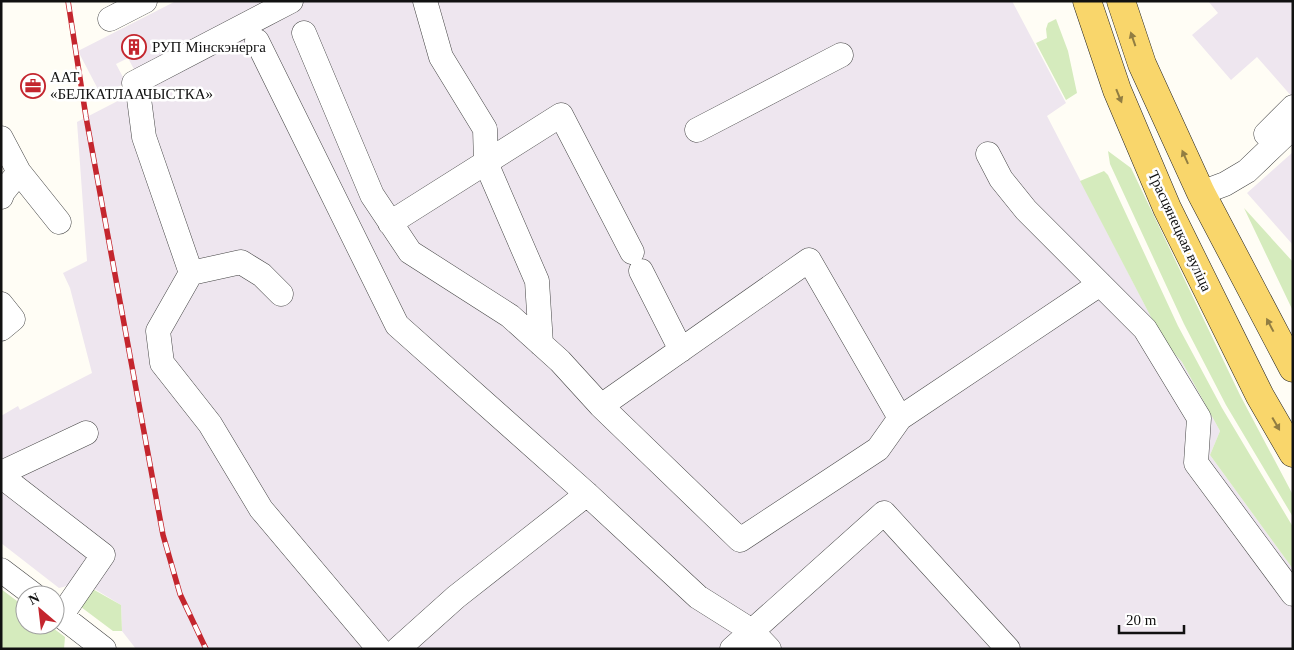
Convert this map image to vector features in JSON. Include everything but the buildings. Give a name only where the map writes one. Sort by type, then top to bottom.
[{"type":"main road","name":"Трасцянецкая вуліца","points":[[1087,1],[1117,90],[1167,208],[1260,396],[1293,453]]},
{"type":"main road","points":[[1121,1],[1142,64],[1201,193],[1293,368]]},
{"type":"street","points":[[110,19],[145,1]]},
{"type":"street","points":[[191,273],[144,137],[138,91],[134,83],[291,1]]},
{"type":"street","points":[[426,1],[441,57],[485,129],[486,163],[537,282],[542,344]]},
{"type":"street","points":[[304,33],[372,195],[410,252],[510,316],[542,344],[601,406],[740,540],[878,449],[900,418],[1100,284]]},
{"type":"street","points":[[257,41],[397,325],[587,494],[698,597],[752,631],[768,649]]},
{"type":"street","points":[[697,130],[841,55]]},
{"type":"street","points":[[1241,174],[1246,154],[1293,107]]},
{"type":"street","points":[[390,223],[561,115],[681,350]]},
{"type":"street","points":[[1201,193],[1225,184],[1247,172],[1293,127]]},
{"type":"street","points":[[1,138],[19,172],[59,222]]},
{"type":"street","points":[[988,154],[1002,179],[1026,210],[1145,329],[1199,418],[1196,463],[1293,594]]},
{"type":"street","points":[[1,197],[19,172]]},
{"type":"street","points":[[601,406],[809,260],[900,418]]},
{"type":"street","points":[[281,294],[262,274],[241,262],[191,273],[158,331],[162,364],[210,424],[261,509],[379,649]]},
{"type":"street","points":[[1,304],[13,319],[1,329]]},
{"type":"street","points":[[65,605],[103,555],[1,475],[86,433]]},
{"type":"street","points":[[398,649],[456,597],[587,494]]},
{"type":"street","points":[[732,649],[884,513],[1008,649]]},
{"type":"street","points":[[1,570],[21,585]]},
{"type":"street","points":[[65,619],[104,649]]},
{"type":"shaded area","points":[[176,1],[1012,1],[1066,103],[1047,116],[1164,342],[1182,362],[1220,431],[1210,455],[1293,569],[1293,649],[136,649],[122,631],[121,605],[83,582],[65,586],[55,585],[1,543],[1,416],[18,406],[20,410],[92,373],[70,288],[63,273],[87,261],[77,122],[170,74],[137,75],[128,58],[116,64],[126,83],[101,95],[78,51]]},
{"type":"shaded area","points":[[1208,1],[1293,1],[1293,98],[1257,57],[1231,80],[1192,35],[1218,13]]},
{"type":"shaded area","points":[[1293,152],[1293,245],[1247,193]]},
{"type":"green space","points":[[1056,19],[1068,51],[1077,93],[1066,100],[1036,43],[1047,38],[1046,29],[1048,23]]},
{"type":"green space","points":[[1108,151],[1131,168],[1240,395],[1293,495],[1293,517],[1226,405],[1184,324],[1110,164]]},
{"type":"green space","points":[[1104,171],[1108,175],[1178,326],[1222,408],[1293,527],[1293,569],[1210,455],[1220,431],[1182,362],[1164,342],[1080,181]]},
{"type":"green space","points":[[1244,208],[1293,262],[1293,311]]},
{"type":"green space","points":[[89,587],[121,605],[122,631],[113,631],[81,607]]},
{"type":"green space","points":[[1,589],[15,600],[15,635],[62,635],[65,637],[64,649],[1,649]]},
{"type":"railway","points":[[68,1],[86,117],[163,535],[180,594],[206,649]]},
{"type":"place","name":"РУП Мінскэнерга","points":[[134,47]]},
{"type":"place","name":"ААТ «БЕЛКАТЛААЧЫСТКА»","points":[[33,86]]}]
